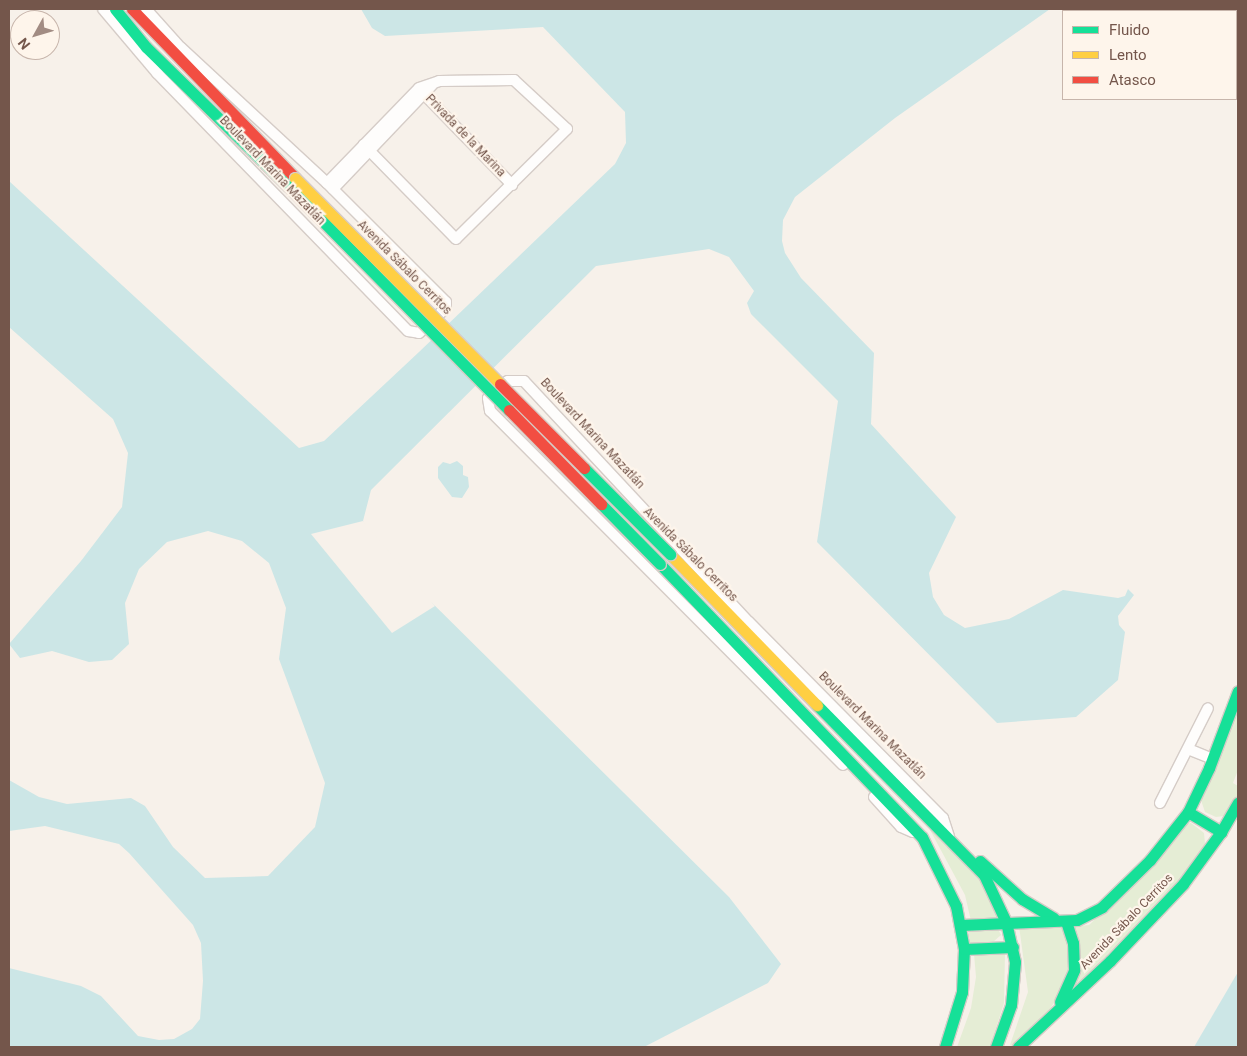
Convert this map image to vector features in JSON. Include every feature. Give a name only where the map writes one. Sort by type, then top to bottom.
[{"type":"main road","name":"Boulevard Marina Mazatlán","points":[[115,9],[161,70],[291,182]]},
{"type":"main road","name":"Boulevard Marina Mazatlán","points":[[132,9],[177,52],[291,182]]},
{"type":"main road","name":"Avenida Sábalo Cerritos","points":[[291,182],[670,554],[758,636],[984,875],[1006,922],[1013,947],[1014,992],[996,1047]]},
{"type":"main road","name":"Avenida Sábalo Cerritos","points":[[291,182],[660,564],[741,655],[922,836],[948,886],[961,925],[964,949],[962,992],[945,1047]]},
{"type":"main road","name":"Avenida Sábalo Cerritos","points":[[961,925],[1086,917],[1102,907],[1134,878],[1188,812],[1213,759],[1238,691]]},
{"type":"main road","name":"Avenida Sábalo Cerritos","points":[[1018,1047],[1165,904],[1221,832],[1238,802]]},
{"type":"main road","points":[[1188,812],[1221,832]]},
{"type":"main road","points":[[963,851],[992,870],[1041,913],[1062,920],[1074,952],[1072,980],[1042,1025]]},
{"type":"main road","points":[[964,949],[1013,947]]},
{"type":"street","name":"Boulevard Marina Mazatlán","points":[[103,9],[386,312],[408,331],[419,333],[446,308],[446,302],[330,186],[177,52],[146,9]]},
{"type":"street","points":[[330,186],[422,91],[439,81],[514,80],[567,129],[456,240],[367,148]]},
{"type":"street","name":"Privada de la Marina","points":[[422,91],[512,185]]},
{"type":"street","name":"Boulevard Marina Mazatlán","points":[[741,655],[490,411],[487,405],[490,394],[508,381],[524,382],[758,636]]},
{"type":"street","points":[[1160,803],[1208,708]]},
{"type":"street","points":[[1188,749],[1213,759]]},
{"type":"green space","points":[[1238,701],[1238,770],[1233,783],[1238,786],[1238,795],[1224,816],[1216,817],[1205,812],[1201,800]]},
{"type":"green space","points":[[1191,823],[1204,833],[1205,844],[1176,885],[1068,995],[1071,927],[1089,925],[1117,898],[1184,824]]},
{"type":"green space","points":[[929,828],[978,873],[1000,917],[971,921],[965,895]]},
{"type":"green space","points":[[1019,926],[1066,928],[1070,979],[1043,1019],[1013,1047],[1010,1045],[1028,992]]},
{"type":"green space","points":[[968,929],[998,929],[1001,935],[993,942],[970,943]]},
{"type":"green space","points":[[1005,953],[1004,1003],[990,1047],[957,1047],[971,1008],[976,977],[974,954]]},
{"type":"water","points":[[361,9],[1050,9],[895,118],[795,197],[783,220],[782,241],[785,253],[801,278],[874,353],[871,424],[956,517],[929,573],[933,597],[944,615],[965,628],[1009,619],[1063,590],[1118,598],[1125,596],[1128,589],[1134,595],[1118,616],[1119,625],[1125,632],[1118,680],[1076,717],[997,723],[817,542],[838,401],[751,314],[747,303],[754,291],[729,257],[709,249],[596,266],[371,490],[363,521],[378,546],[413,584],[729,897],[781,964],[768,983],[644,1047],[9,1047],[9,968],[81,986],[101,996],[138,1036],[159,1040],[174,1039],[192,1029],[200,1019],[203,981],[201,943],[193,925],[129,853],[119,844],[45,826],[9,831],[9,780],[39,797],[67,804],[131,798],[145,806],[173,847],[205,878],[268,876],[315,827],[325,783],[279,659],[286,608],[269,563],[242,541],[208,531],[167,542],[139,569],[125,603],[129,644],[112,660],[89,662],[52,651],[20,658],[9,644],[81,561],[122,507],[128,453],[113,419],[9,327],[9,181],[299,448],[324,441],[615,164],[626,143],[625,112],[543,27],[385,36],[372,28]]},
{"type":"water","points":[[457,461],[463,466],[463,475],[468,477],[469,487],[462,498],[452,497],[438,478],[438,467],[443,462],[450,464]]},
{"type":"water","points":[[1238,972],[1238,1047],[1194,1047]]},
{"type":"pier","points":[[363,521],[435,606],[392,633],[311,534]]},
{"type":"traffic: fast","points":[[115,9],[146,47],[288,186]]},
{"type":"traffic: fast","points":[[288,186],[509,410]]},
{"type":"traffic: fast","points":[[584,468],[670,554]]},
{"type":"traffic: fast","points":[[601,504],[660,564]]},
{"type":"traffic: fast","points":[[660,564],[922,837],[956,906],[964,949],[962,992],[945,1047]]},
{"type":"traffic: fast","points":[[961,925],[1077,920],[1102,907],[1150,860],[1188,812],[1209,768],[1238,691]]},
{"type":"traffic: fast","points":[[817,705],[984,875],[1006,922],[1015,962],[1011,1005],[996,1047]]},
{"type":"traffic: fast","points":[[1018,1047],[1110,961],[1183,884],[1221,832],[1238,802]]},
{"type":"traffic: fast","points":[[1188,812],[1221,832]]},
{"type":"traffic: fast","points":[[980,861],[1022,899],[1054,918]]},
{"type":"traffic: fast","points":[[1060,1002],[1074,970],[1073,943],[1066,921]]},
{"type":"traffic: fast","points":[[964,949],[1013,947]]},
{"type":"traffic: slow","points":[[295,178],[500,384]]},
{"type":"traffic: slow","points":[[670,554],[817,705]]},
{"type":"traffic: jam","points":[[132,9],[295,178]]},
{"type":"traffic: jam","points":[[500,384],[584,468]]},
{"type":"traffic: jam","points":[[509,410],[601,504]]}]
